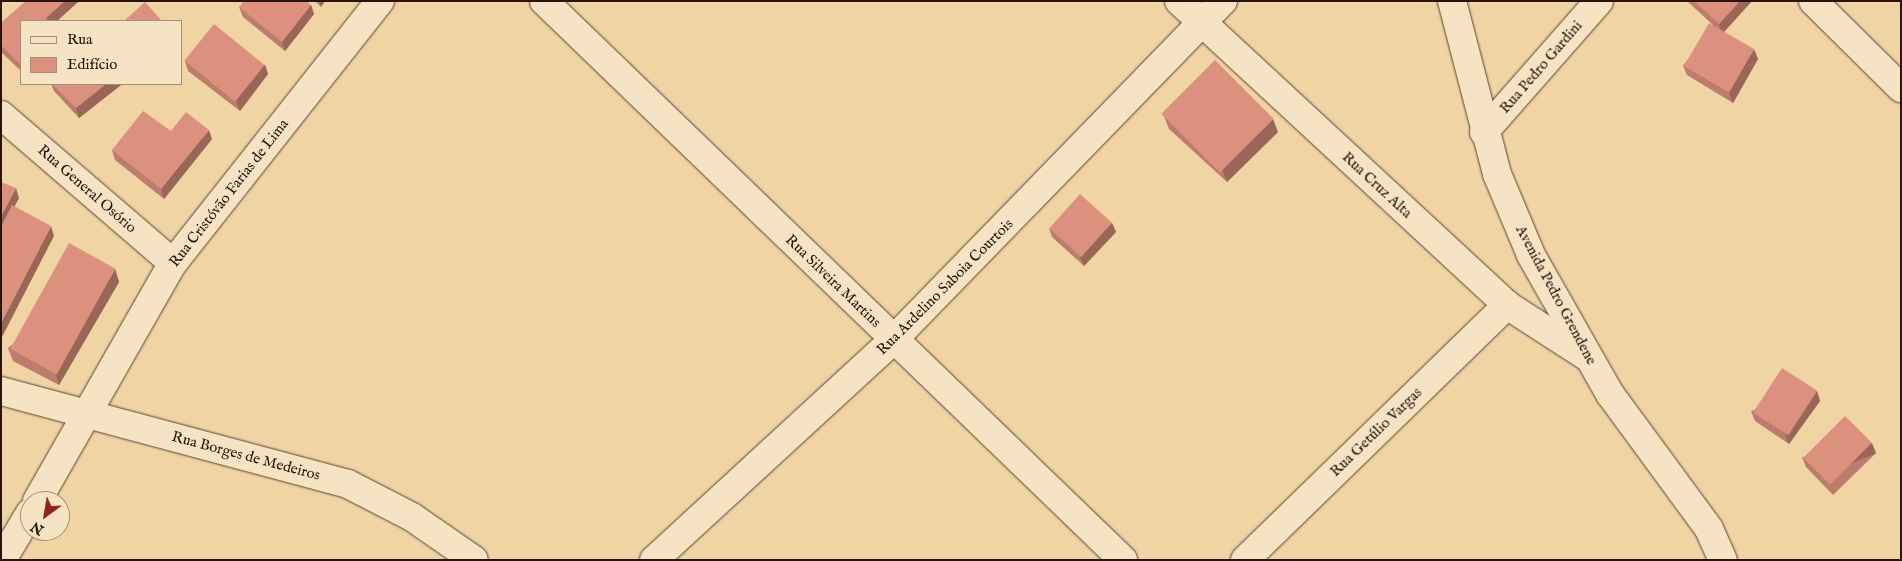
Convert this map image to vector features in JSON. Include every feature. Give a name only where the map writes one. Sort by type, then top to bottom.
[{"type":"street","name":"Rua Cristóvão Farias de Lima","points":[[43,491],[90,414],[173,263],[380,1]]},
{"type":"street","name":"Rua Silveira Martins","points":[[544,1],[1123,560]]},
{"type":"street","name":"Rua Cruz Alta","points":[[1179,1],[1507,305],[1586,356]]},
{"type":"street","name":"Rua Ardelino Saboia Courtois","points":[[654,560],[894,340],[1203,24],[1223,1]]},
{"type":"street","name":"Avenida Pedro Grendene","points":[[1452,1],[1484,132],[1531,255],[1586,356],[1708,529],[1723,560]]},
{"type":"street","name":"Rua Pedro Gardini","points":[[1484,132],[1599,1]]},
{"type":"street","points":[[1813,1],[1901,88]]},
{"type":"street","name":"Rua General Osório","points":[[1,115],[173,263]]},
{"type":"street","name":"Rua Getúlio Vargas","points":[[1245,560],[1507,305]]},
{"type":"street","name":"Rua Borges de Medeiros","points":[[1,391],[348,484],[412,517],[474,560]]},
{"type":"street","points":[[2,560],[20,530]]},
{"type":"building","points":[[26,1],[65,1],[46,18],[47,20],[20,20],[20,64],[1,45],[1,23]]},
{"type":"building","points":[[244,1],[306,1],[311,5],[282,42],[239,7]]},
{"type":"building","points":[[1694,1],[1740,1],[1719,24]]},
{"type":"building","points":[[145,2],[161,20],[125,20]]},
{"type":"building","points":[[1709,23],[1754,49],[1729,92],[1684,66]]},
{"type":"building","points":[[214,24],[265,65],[235,101],[184,61]]},
{"type":"building","points":[[1215,60],[1274,119],[1220,172],[1161,114]]},
{"type":"building","points":[[53,85],[105,85],[76,108]]},
{"type":"building","points":[[143,111],[171,131],[186,112],[209,130],[161,189],[112,150]]},
{"type":"building","points":[[1,182],[16,188],[1,216]]},
{"type":"building","points":[[1080,194],[1112,223],[1081,257],[1049,228]]},
{"type":"building","points":[[12,205],[51,226],[1,323],[1,227]]},
{"type":"building","points":[[69,243],[115,269],[57,375],[10,349]]},
{"type":"building","points":[[1782,368],[1817,391],[1788,435],[1753,412]]},
{"type":"building","points":[[1845,416],[1872,443],[1830,485],[1803,458]]}]
